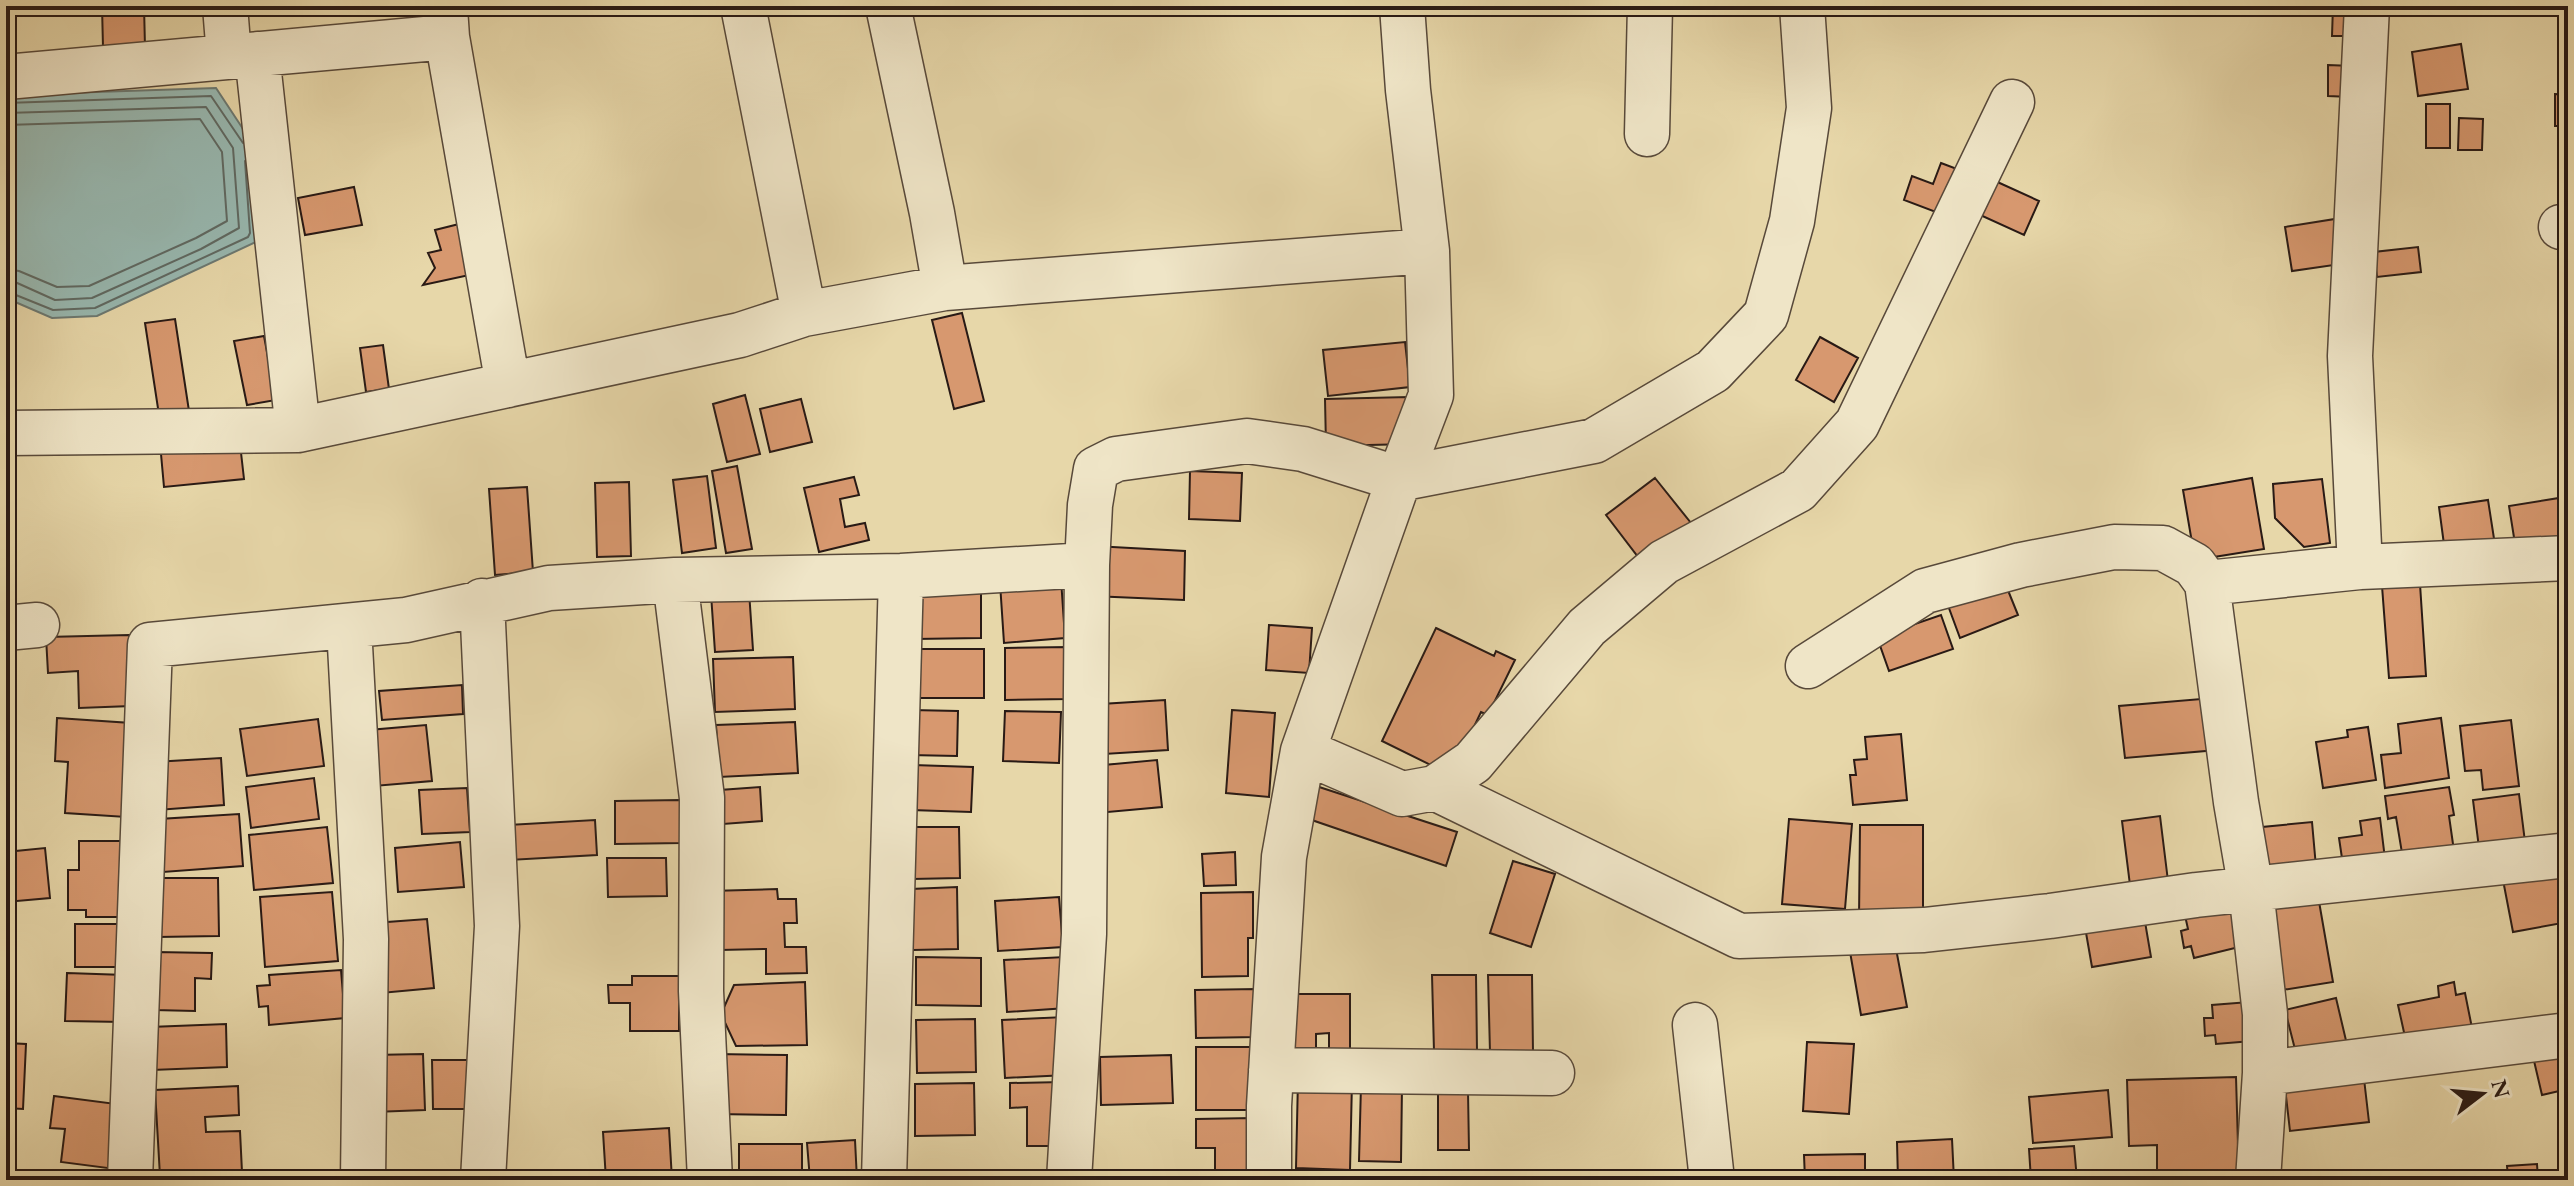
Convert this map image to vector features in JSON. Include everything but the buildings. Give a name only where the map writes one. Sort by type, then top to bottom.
[{"type":"street","points":[[225,6],[243,55],[298,430]]},
{"type":"street","points":[[743,6],[804,314]]},
{"type":"street","points":[[888,6],[945,288]]},
{"type":"street","points":[[1269,1180],[1271,1070],[1284,857],[1303,751],[1431,395],[1427,251],[1408,90],[1402,6]]},
{"type":"street","points":[[1647,134],[1650,6]]},
{"type":"street","points":[[1069,1180],[1084,934],[1087,565],[1090,505],[1096,469],[1116,459],[1247,441],[1303,449],[1399,479],[1594,441],[1713,371],[1766,315],[1792,221],[1809,108],[1802,6]]},
{"type":"street","points":[[2360,567],[2350,356],[2367,6]]},
{"type":"street","points":[[6,77],[243,55],[446,21],[508,385]]},
{"type":"street","points":[[1303,751],[1402,794],[1435,788],[1473,762],[1587,627],[1664,562],[1798,490],[1857,424],[2012,102]]},
{"type":"street","points":[[6,433],[298,430],[740,335],[804,314],[945,288],[1427,251]]},
{"type":"street","points":[[1808,666],[1925,591],[2021,565],[2114,547],[2163,548],[2194,565],[2207,583],[2251,890],[2265,1014],[2265,1073],[2258,1180]]},
{"type":"street","points":[[2207,583],[2360,567],[2568,558]]},
{"type":"street","points":[[130,1180],[150,645],[406,620],[549,588],[675,580],[901,576],[1087,565]]},
{"type":"street","points":[[884,1180],[901,576]]},
{"type":"street","points":[[675,580],[702,798],[701,991],[710,1180]]},
{"type":"street","points":[[482,601],[497,926],[483,1180]]},
{"type":"street","points":[[349,627],[366,939],[363,1180]]},
{"type":"street","points":[[1435,788],[1739,936],[1924,930],[2568,855]]},
{"type":"street","points":[[1695,1025],[1712,1180]]},
{"type":"street","points":[[2265,1073],[2568,1035]]},
{"type":"street","points":[[1271,1070],[1552,1073]]},
{"type":"water","points":[[216,88],[251,141],[258,241],[97,316],[52,318],[6,298],[6,95]]}]
